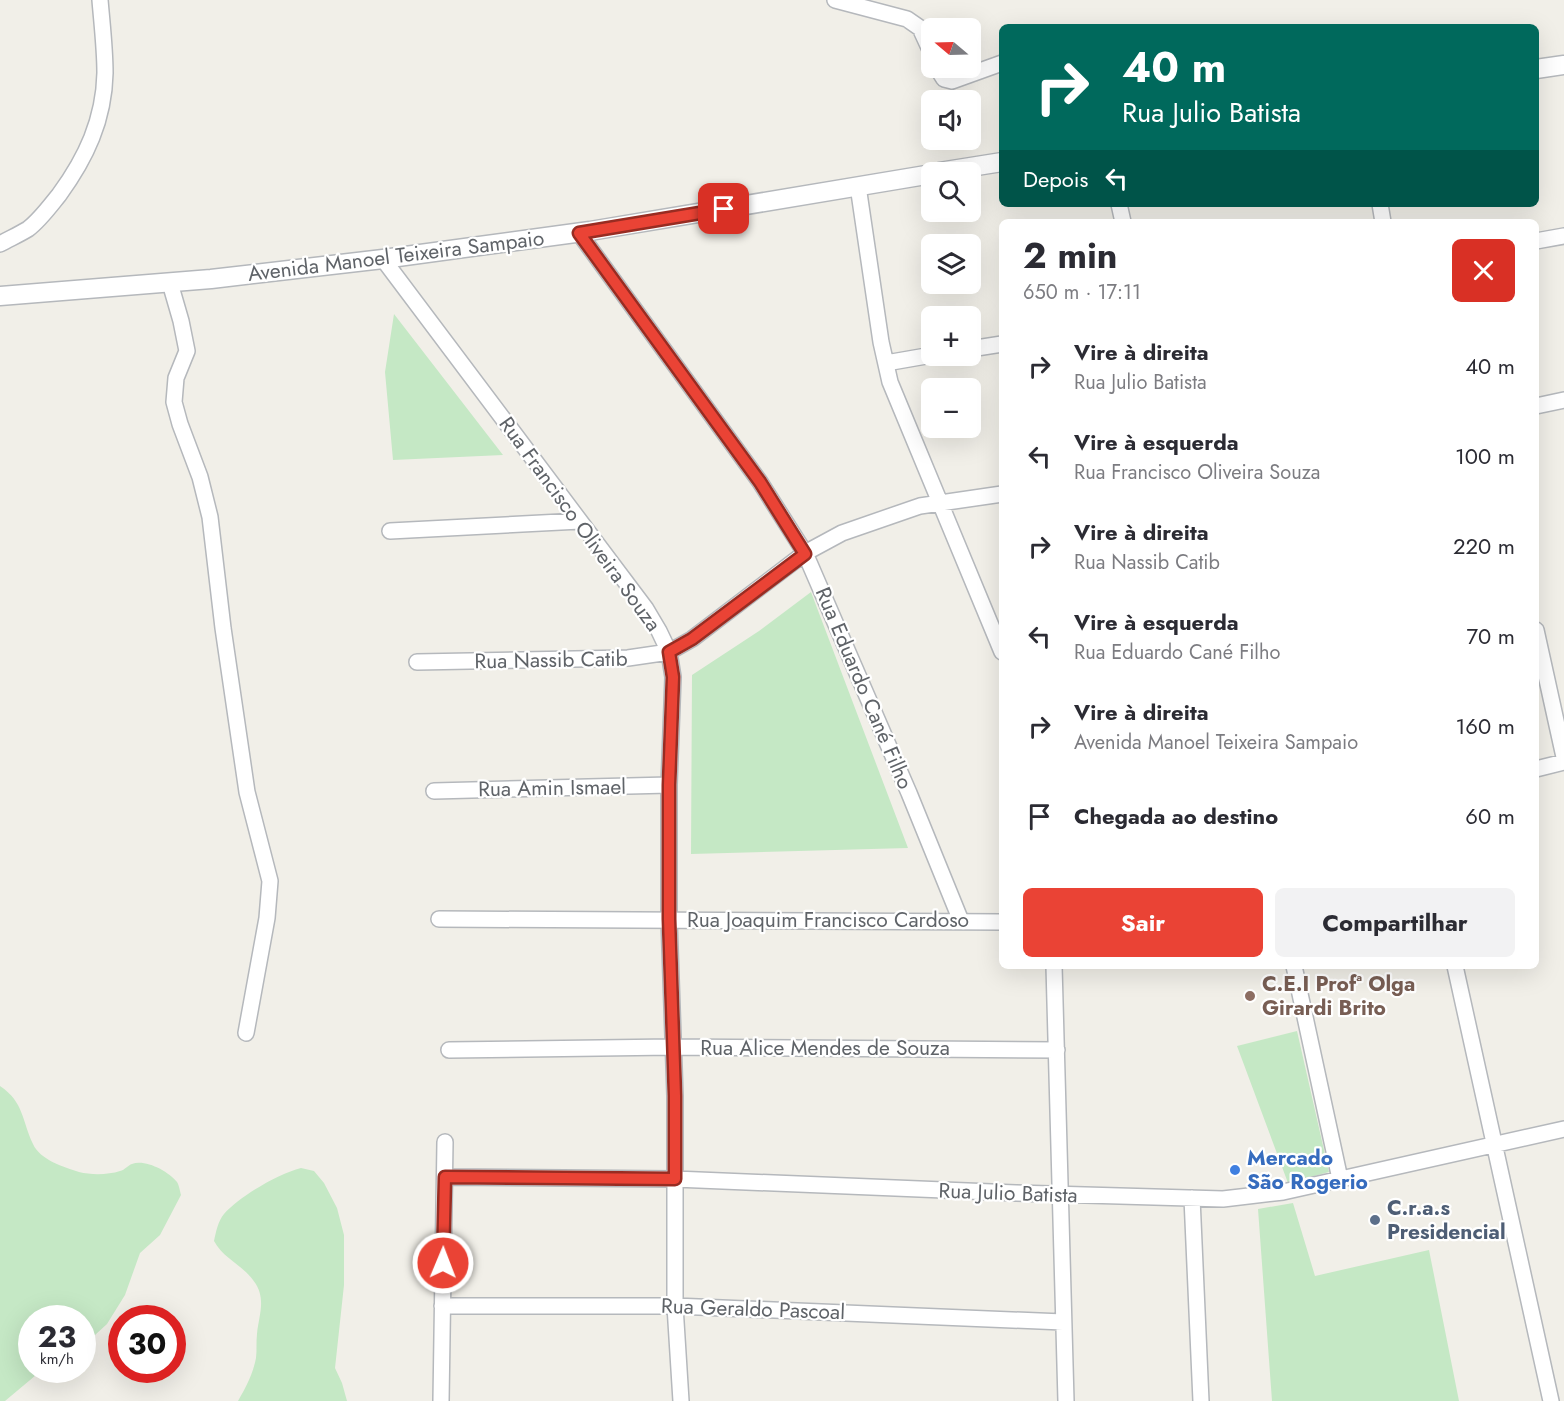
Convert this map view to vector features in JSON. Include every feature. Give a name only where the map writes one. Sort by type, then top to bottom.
[{"type":"street","points":[[0,243],[29,228],[41,216],[69,180],[90,146],[101,111],[104,91],[105,72],[100,0]]},
{"type":"street","points":[[835,0],[908,19],[921,30]]},
{"type":"street","points":[[981,71],[999,64]]},
{"type":"street","points":[[1539,69],[1564,65]]},
{"type":"street","points":[[943,78],[952,81],[960,78]]},
{"type":"street","points":[[981,165],[999,162]]},
{"type":"street","name":"Avenida Manoel Teixeira Sampaio","points":[[0,296],[170,283],[383,259],[579,233],[921,176]]},
{"type":"street","points":[[858,186],[886,363],[900,408],[999,644]]},
{"type":"street","name":"Rua Eduardo Cané Filho","points":[[579,233],[760,482],[805,554],[909,793],[961,921]]},
{"type":"street","points":[[1539,240],[1564,236]]},
{"type":"street","name":"Rua Francisco Oliveira Souza","points":[[383,259],[646,609],[669,652],[673,677],[669,785],[669,919],[675,1096],[675,1306],[681,1401]]},
{"type":"street","points":[[170,283],[187,351],[176,378],[174,402],[200,477],[210,517],[223,628],[247,792],[270,881],[267,918],[246,1033]]},
{"type":"street","points":[[981,347],[999,344]]},
{"type":"street","points":[[886,363],[921,357]]},
{"type":"street","points":[[1539,405],[1564,400]]},
{"type":"street","name":"Rua Nassib Catib","points":[[417,663],[617,659],[669,652],[692,639],[805,554],[842,533],[921,506],[999,494]]},
{"type":"street","points":[[390,531],[580,521]]},
{"type":"street","points":[[1539,644],[1564,757]]},
{"type":"street","points":[[1539,768],[1564,762]]},
{"type":"street","name":"Rua Amin Ismael","points":[[434,791],[669,785]]},
{"type":"street","name":"Rua Joaquim Francisco Cardoso","points":[[439,920],[999,922]]},
{"type":"street","points":[[1054,969],[1066,1401]]},
{"type":"street","points":[[1295,969],[1340,1179]]},
{"type":"street","points":[[1456,969],[1551,1401]]},
{"type":"street","name":"Rua Alice Mendes de Souza","points":[[449,1050],[672,1047],[1057,1050]]},
{"type":"street","name":"Rua Julio Batista","points":[[445,1177],[675,1179],[1059,1195],[1223,1199],[1283,1192],[1564,1129]]},
{"type":"street","points":[[441,1401],[445,1142]]},
{"type":"street","points":[[1192,1198],[1201,1401]]},
{"type":"street","name":"Rua Geraldo Pascoal","points":[[442,1306],[675,1306],[1063,1322]]},
{"type":"green space","points":[[394,314],[503,455],[393,460],[385,372]]},
{"type":"green space","points":[[811,592],[908,848],[691,854],[692,675],[759,631]]},
{"type":"green space","points":[[1297,1031],[1329,1172],[1288,1183],[1237,1046]]},
{"type":"green space","points":[[0,1086],[18,1105],[36,1150],[47,1159],[79,1172],[94,1174],[115,1172],[137,1163],[143,1163],[162,1170],[173,1178],[178,1183],[181,1195],[160,1235],[140,1253],[125,1295],[119,1305],[108,1305],[108,1322],[96,1334],[96,1305],[18,1305],[18,1383],[26,1383],[5,1401],[0,1401]]},
{"type":"green space","points":[[301,1168],[314,1171],[324,1183],[337,1208],[344,1235],[344,1285],[335,1368],[347,1401],[238,1401],[255,1364],[261,1300],[253,1280],[227,1257],[214,1241],[216,1230],[224,1214],[249,1193],[271,1180]]},
{"type":"green space","points":[[1293,1203],[1315,1276],[1429,1250],[1459,1401],[1272,1401],[1258,1209]]},
{"type":"place","name":"C.E.I Profª Olga Girardi Brito","points":[[1250,996]]},
{"type":"place","name":"Mercado São Rogerio","points":[[1235,1170]]},
{"type":"place","name":"C.r.a.s Presidencial","points":[[1375,1220]]},
{"type":"route","points":[[443,1263],[445,1177],[675,1179],[675,1096],[669,919],[669,785],[673,677],[669,652],[692,639],[805,554],[760,482],[579,233],[724,209]]}]
